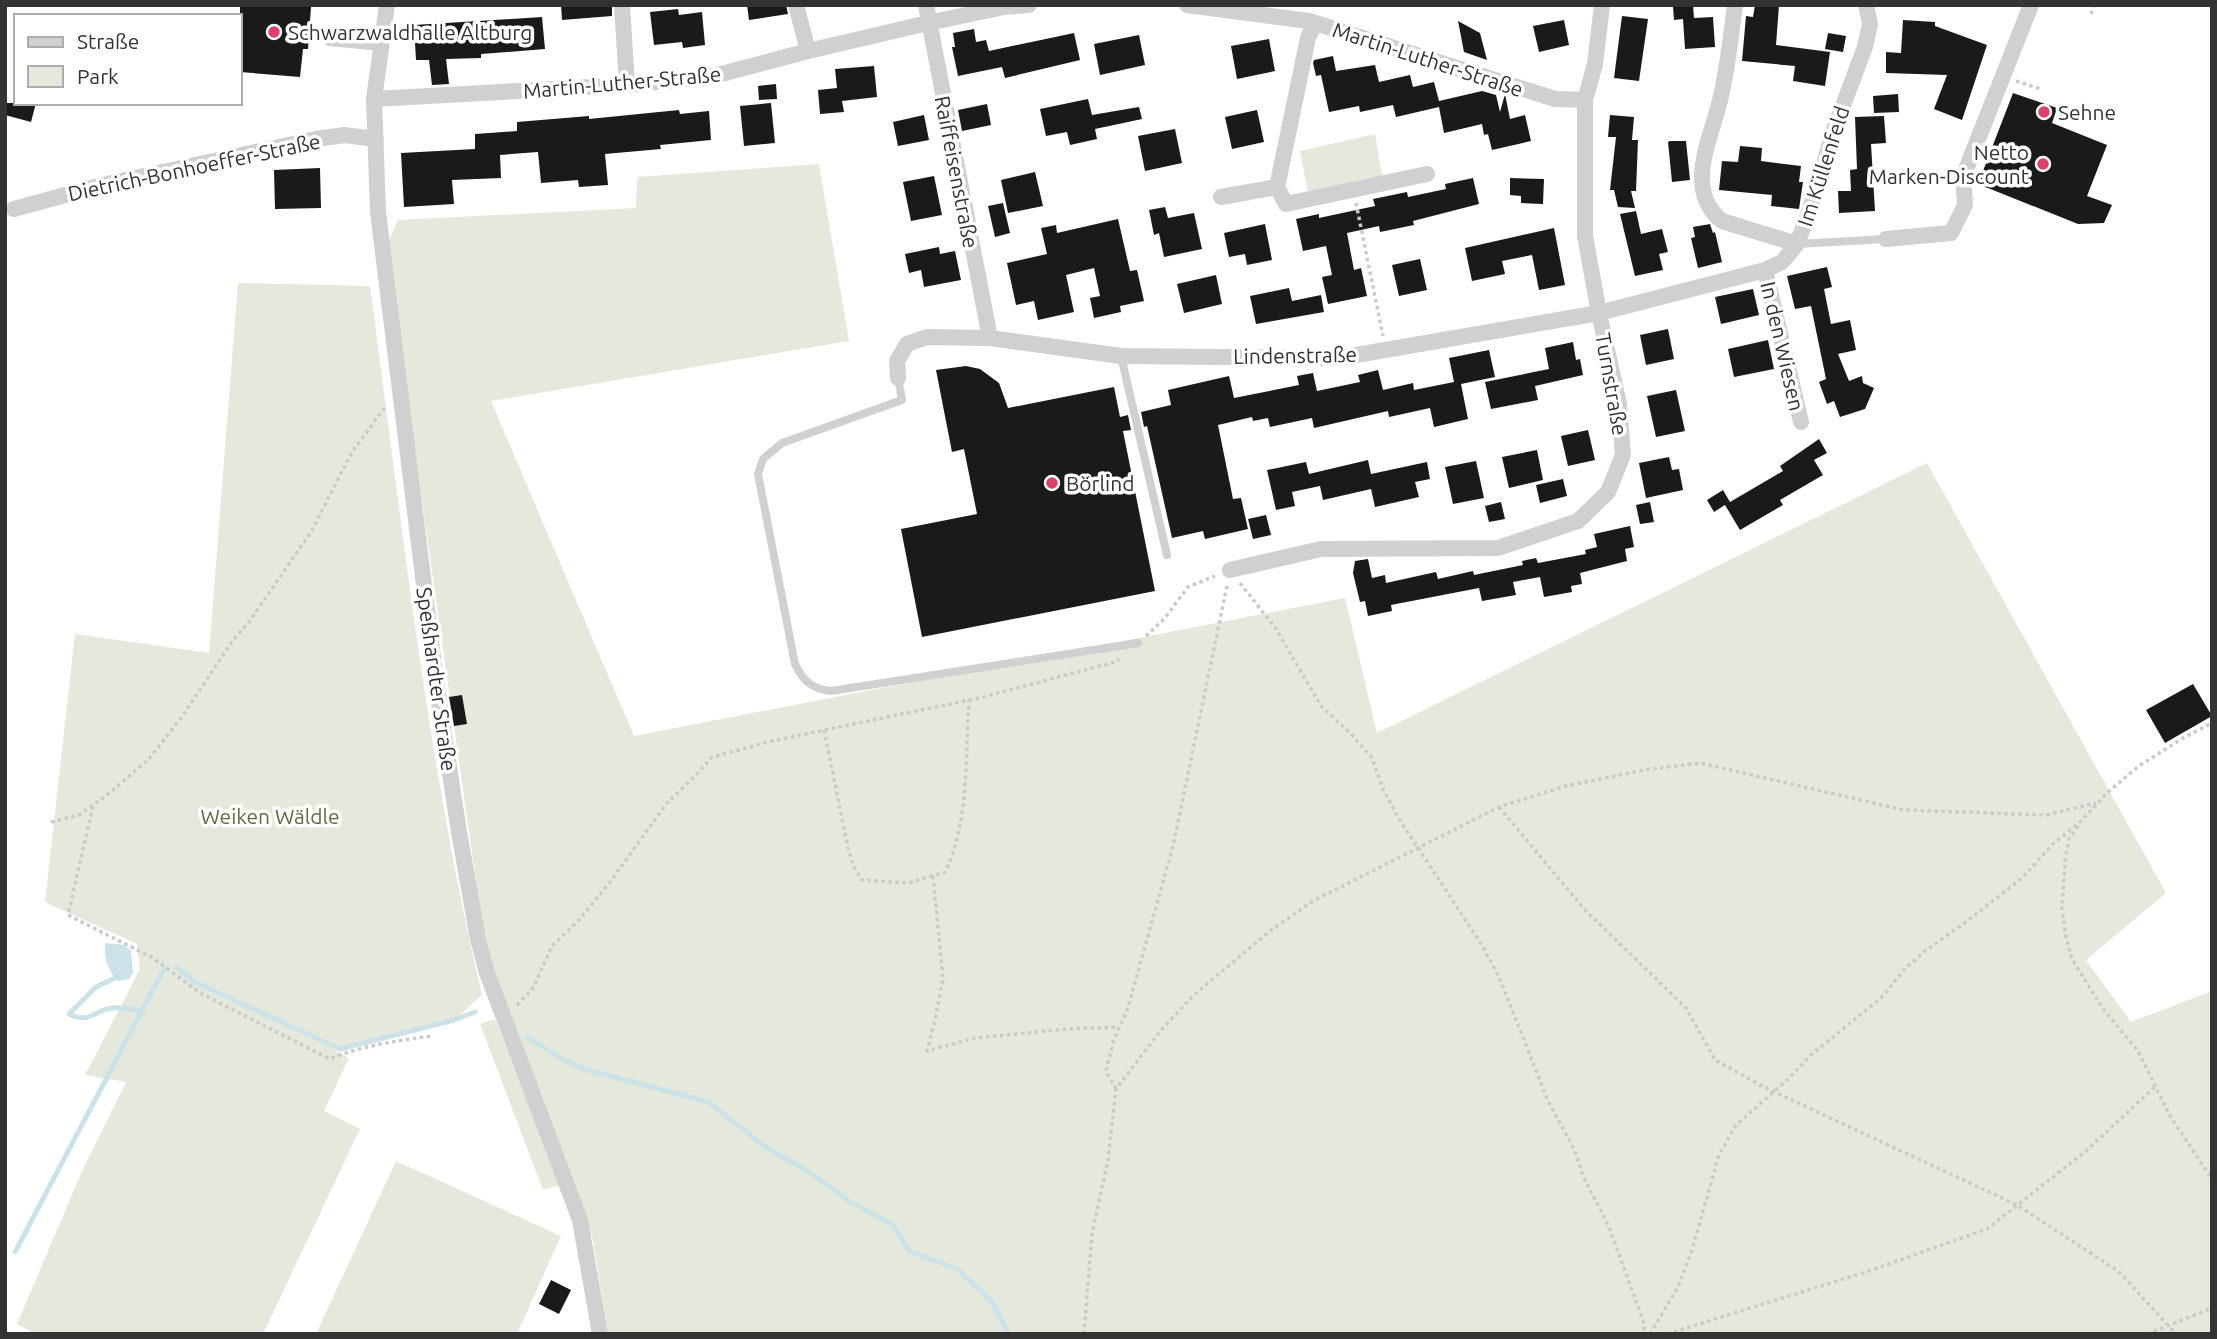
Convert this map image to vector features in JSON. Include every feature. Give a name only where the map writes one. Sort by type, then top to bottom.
[{"type":"street","name":"Speßhardter Straße","points":[[387,5],[374,99],[378,212],[436,682],[459,832],[478,939],[487,973],[580,1220],[600,1334]]},
{"type":"street","points":[[622,5],[627,85]]},
{"type":"street","points":[[796,5],[808,51]]},
{"type":"street","name":"Raiffeisenstraße","points":[[926,5],[990,338]]},
{"type":"street","name":"Martin-Luther-Straße","points":[[374,99],[627,85],[714,76],[928,23],[1004,7],[1029,5]]},
{"type":"street","name":"Martin-Luther-Straße","points":[[1187,5],[1312,17],[1555,99],[1586,100]]},
{"type":"street","name":"Turnstraße","points":[[1230,570],[1321,549],[1498,548],[1578,521],[1608,492],[1623,455],[1619,404],[1585,236],[1586,100],[1595,64],[1602,5]]},
{"type":"street","points":[[1735,5],[1731,50],[1721,99],[1706,145],[1702,171],[1703,188],[1714,214],[1722,221],[1797,244]]},
{"type":"street","name":"Im Küllenfeld","points":[[1599,313],[1765,270],[1782,262],[1797,244],[1835,127],[1865,47],[1870,24],[1866,5]]},
{"type":"street","points":[[1886,239],[1951,233],[1965,205],[1963,177],[2031,5]]},
{"type":"street","points":[[1312,17],[1277,187],[1286,204],[1427,174]]},
{"type":"street","name":"Dietrich-Bonhoeffer-Straße","points":[[13,209],[102,185],[316,139],[344,135],[376,139]]},
{"type":"street","points":[[1221,197],[1277,187]]},
{"type":"street","name":"In den Wiesen","points":[[1765,270],[1801,422]]},
{"type":"street","name":"Lindenstraße","points":[[898,378],[897,361],[907,344],[927,337],[990,338],[1121,356],[1339,358],[1599,313]]},
{"type":"lane","points":[[329,43],[381,47]]},
{"type":"lane","points":[[1797,244],[1886,239]]},
{"type":"lane","points":[[1121,356],[1167,555]]},
{"type":"lane","points":[[898,378],[902,400],[782,443],[763,459],[758,474],[795,664],[801,677],[816,689],[831,691],[1138,643]]},
{"type":"path","points":[[2091,14],[2094,5]]},
{"type":"path","points":[[2002,77],[2041,89]]},
{"type":"path","points":[[1353,191],[1386,350]]},
{"type":"path","points":[[51,822],[79,815],[148,760],[181,718],[311,532],[352,452],[399,389]]},
{"type":"path","points":[[504,1018],[532,990],[552,946],[581,918],[610,882],[667,803],[712,757],[969,699],[1115,662],[1164,619],[1188,587],[1230,570]]},
{"type":"path","points":[[1230,570],[1276,629],[1321,706],[1372,758],[1383,789],[1399,819],[1459,907],[1499,977],[1548,1101],[1574,1149],[1584,1178],[1609,1227],[1647,1334]]},
{"type":"path","points":[[1116,1089],[1106,1071],[1127,1011],[1172,846],[1230,570]]},
{"type":"path","points":[[824,730],[854,867],[862,880],[908,883],[945,872],[961,827],[969,699]]},
{"type":"path","points":[[2212,723],[2183,737],[2139,765],[2096,803],[2081,821],[2069,839],[2062,908],[2066,937],[2078,969],[2103,1009],[2138,1051],[2170,1116],[2212,1179]]},
{"type":"path","points":[[1084,1334],[1092,1233],[1108,1160],[1116,1089],[1161,1030],[1194,995],[1270,931],[1313,901],[1499,807],[1566,786],[1644,770],[1700,763],[1903,810],[2046,814],[2096,803]]},
{"type":"path","points":[[93,805],[68,915],[153,958],[210,999],[330,1059],[361,1048],[431,1036]]},
{"type":"path","points":[[1499,807],[1586,911],[1686,1008],[1715,1060],[1774,1092],[2017,1205],[2118,1271],[2176,1334]]},
{"type":"path","points":[[1647,1334],[1678,1287],[1719,1155],[1736,1125],[1812,1054],[1881,998],[1906,968],[1925,951],[2022,878],[2052,845],[2081,821]]},
{"type":"path","points":[[933,876],[943,978],[927,1051],[975,1038],[1120,1027]]},
{"type":"path","points":[[1667,1334],[1869,1271],[1987,1229],[2086,1151],[2156,1087]]},
{"type":"path","points":[[2147,1334],[2212,1308]]},
{"type":"green space","points":[[1375,134],[1382,176],[1308,193],[1300,151]]},
{"type":"green space","points":[[819,164],[849,341],[491,401],[634,736],[1345,598],[1377,733],[1927,463],[2166,893],[2086,960],[2131,1022],[2212,991],[2212,1334],[608,1334],[593,1240],[576,1187],[500,997],[481,917],[386,246],[398,220],[636,208],[637,177]]},
{"type":"green space","name":"Weiken Wäldle","points":[[238,283],[370,286],[431,731],[482,995],[454,1020],[334,1050],[349,1058],[324,1111],[360,1129],[263,1334],[35,1334],[17,1324],[83,1169],[126,1082],[85,1075],[140,969],[137,944],[45,902],[75,634],[209,653]]},
{"type":"green space","points":[[495,1019],[560,1185],[543,1190],[480,1024]]},
{"type":"green space","points":[[396,1161],[561,1236],[517,1334],[316,1334]]},
{"type":"water","points":[[105,943],[124,945],[131,951],[133,973],[129,979],[117,981],[107,963]]},
{"type":"building","name":"Schwarzwaldhalle Altburg","points":[[240,5],[311,7],[308,49],[303,49],[300,77],[242,72]]},
{"type":"building","points":[[561,5],[612,5],[612,16],[562,20]]},
{"type":"building","points":[[747,5],[786,5],[788,14],[749,20]]},
{"type":"building","points":[[1693,5],[1694,18],[1713,17],[1715,47],[1685,49],[1683,19],[1674,20],[1673,6]]},
{"type":"building","points":[[1755,5],[1779,5],[1776,45],[1830,52],[1825,86],[1793,81],[1795,66],[1742,61],[1746,16],[1753,17]]},
{"type":"building","points":[[678,9],[679,15],[702,12],[705,45],[683,48],[682,42],[654,45],[650,12]]},
{"type":"building","points":[[1622,16],[1648,19],[1639,81],[1614,78]]},
{"type":"building","points":[[542,17],[545,49],[481,54],[481,58],[446,59],[449,84],[432,85],[429,60],[416,60],[414,25]]},
{"type":"building","points":[[1564,20],[1569,45],[1539,52],[1533,26]]},
{"type":"building","points":[[1903,20],[1935,22],[1935,26],[1987,45],[1962,120],[1934,109],[1947,75],[1886,73],[1886,52],[1901,53]]},
{"type":"building","points":[[1458,21],[1480,33],[1487,60],[1464,52]]},
{"type":"building","points":[[974,29],[976,42],[986,40],[989,51],[1074,33],[1080,60],[1005,78],[1002,67],[958,76],[952,47],[955,47],[953,33]]},
{"type":"building","points":[[1828,33],[1846,36],[1843,52],[1825,49]]},
{"type":"building","points":[[1139,35],[1145,65],[1100,75],[1094,44]]},
{"type":"building","points":[[1269,39],[1275,71],[1237,79],[1231,46]]},
{"type":"building","points":[[1333,56],[1336,71],[1375,65],[1379,82],[1410,75],[1413,87],[1434,82],[1439,101],[1482,91],[1496,95],[1500,112],[1505,94],[1510,119],[1525,115],[1531,141],[1492,150],[1482,124],[1444,133],[1439,107],[1396,117],[1393,105],[1360,112],[1359,106],[1329,112],[1321,75],[1316,76],[1313,63],[1314,60]]},
{"type":"building","points":[[874,66],[877,97],[842,101],[844,112],[820,114],[818,90],[837,88],[835,69]]},
{"type":"building","points":[[776,84],[777,99],[759,100],[758,86]]},
{"type":"building","name":"Netto Marken-Discount","points":[[2013,93],[2057,108],[2052,123],[2107,145],[2087,196],[2112,205],[2104,223],[2078,224],[1978,184]]},
{"type":"building","points":[[1898,94],[1899,112],[1874,113],[1873,96]]},
{"type":"building","points":[[1088,99],[1092,115],[1139,107],[1142,119],[1095,129],[1097,139],[1070,145],[1067,132],[1046,136],[1040,109]]},
{"type":"building","points":[[5,103],[35,105],[31,122],[5,115]]},
{"type":"building","points":[[771,103],[775,143],[744,146],[740,106]]},
{"type":"building","points":[[987,104],[991,125],[962,131],[958,110]]},
{"type":"building","points":[[679,110],[680,114],[709,111],[711,140],[660,145],[661,149],[605,154],[608,185],[579,187],[578,180],[541,183],[538,152],[500,155],[501,178],[452,180],[454,204],[404,207],[401,153],[475,149],[475,134],[517,131],[517,122],[589,116],[589,119]]},
{"type":"building","points":[[1257,110],[1264,142],[1232,149],[1225,117]]},
{"type":"building","points":[[924,115],[929,140],[898,146],[893,122]]},
{"type":"building","points":[[1610,115],[1634,117],[1632,140],[1638,140],[1636,191],[1631,191],[1635,208],[1618,207],[1614,190],[1610,190],[1616,137],[1608,137]]},
{"type":"building","points":[[1884,116],[1886,143],[1871,144],[1875,211],[1839,213],[1838,191],[1851,191],[1850,170],[1857,169],[1855,117]]},
{"type":"building","points":[[1175,129],[1182,163],[1145,171],[1138,136]]},
{"type":"building","points":[[1670,141],[1686,141],[1690,180],[1672,182]]},
{"type":"building","points":[[1740,146],[1762,148],[1761,161],[1801,166],[1799,182],[1803,182],[1799,209],[1771,206],[1772,195],[1719,190],[1722,161],[1738,162]]},
{"type":"building","points":[[320,168],[321,208],[275,209],[274,170]]},
{"type":"building","points":[[1035,172],[1043,206],[1008,213],[1001,180]]},
{"type":"building","points":[[934,176],[942,215],[911,221],[903,182]]},
{"type":"building","points":[[1473,178],[1479,204],[1413,221],[1414,225],[1380,232],[1379,226],[1347,233],[1354,270],[1361,268],[1367,296],[1328,304],[1322,277],[1332,275],[1326,246],[1303,251],[1296,219],[1319,214],[1319,218],[1375,206],[1373,199],[1407,192],[1408,197],[1446,189],[1445,184]]},
{"type":"building","points":[[1510,178],[1544,179],[1543,204],[1521,203],[1521,196],[1510,195]]},
{"type":"building","points":[[1003,203],[1010,233],[995,237],[988,206]]},
{"type":"building","points":[[1165,207],[1168,218],[1194,213],[1202,249],[1164,257],[1159,233],[1154,235],[1149,210]]},
{"type":"building","points":[[1636,211],[1641,234],[1662,229],[1668,252],[1659,254],[1663,270],[1635,276],[1620,214]]},
{"type":"building","points":[[1118,219],[1130,271],[1137,270],[1144,301],[1120,306],[1121,312],[1094,318],[1090,298],[1100,296],[1094,268],[1066,275],[1074,312],[1038,320],[1034,301],[1016,305],[1007,263],[1047,254],[1041,228],[1056,225],[1057,233]]},
{"type":"building","points":[[1265,224],[1272,260],[1247,265],[1245,254],[1229,257],[1224,233]]},
{"type":"building","points":[[1710,224],[1713,233],[1715,232],[1722,262],[1698,268],[1691,238],[1695,237],[1693,227]]},
{"type":"building","points":[[1554,228],[1565,285],[1539,290],[1532,255],[1502,261],[1505,274],[1472,281],[1465,248]]},
{"type":"building","points":[[939,247],[940,254],[955,251],[961,280],[924,287],[921,270],[909,273],[905,254]]},
{"type":"building","points":[[1420,259],[1427,290],[1399,296],[1392,265]]},
{"type":"building","points":[[1827,267],[1832,287],[1824,289],[1831,324],[1850,320],[1856,350],[1838,354],[1849,381],[1862,376],[1863,383],[1874,388],[1865,409],[1840,417],[1834,401],[1827,404],[1819,382],[1826,379],[1811,306],[1795,309],[1787,276]]},
{"type":"building","points":[[1216,275],[1222,304],[1184,313],[1177,284]]},
{"type":"building","points":[[1289,288],[1292,301],[1321,295],[1324,312],[1256,324],[1250,296]]},
{"type":"building","points":[[1753,289],[1759,315],[1721,324],[1715,297]]},
{"type":"building","points":[[1668,329],[1674,359],[1646,365],[1640,335]]},
{"type":"building","points":[[1768,340],[1774,369],[1734,377],[1728,349]]},
{"type":"building","points":[[1573,342],[1576,360],[1580,359],[1583,375],[1535,386],[1538,400],[1491,409],[1485,382],[1549,369],[1545,348]]},
{"type":"building","points":[[1489,350],[1495,377],[1461,384],[1468,419],[1434,427],[1430,408],[1389,417],[1388,411],[1314,428],[1312,418],[1270,427],[1268,418],[1253,421],[1252,417],[1218,425],[1233,499],[1241,498],[1248,529],[1205,539],[1203,531],[1172,538],[1147,426],[1144,427],[1141,412],[1171,405],[1168,390],[1229,376],[1234,398],[1299,385],[1297,376],[1313,373],[1317,391],[1360,382],[1358,375],[1378,370],[1383,390],[1413,383],[1414,390],[1454,382],[1449,358]]},
{"type":"building","name":"Börlind","points":[[966,366],[980,369],[999,383],[1008,408],[1114,387],[1120,417],[1128,415],[1131,430],[1123,431],[1155,591],[922,637],[901,529],[977,514],[964,449],[952,452],[936,370]]},
{"type":"building","points":[[1676,390],[1685,431],[1656,437],[1647,396]]},
{"type":"building","points":[[1588,430],[1595,460],[1568,466],[1561,436]]},
{"type":"building","points":[[1819,439],[1827,453],[1814,460],[1823,475],[1780,500],[1783,505],[1740,530],[1725,505],[1714,512],[1707,500],[1723,490],[1730,502],[1783,471],[1780,466]]},
{"type":"building","points":[[1537,450],[1543,480],[1509,488],[1502,457]]},
{"type":"building","points":[[1669,457],[1672,470],[1679,469],[1683,490],[1646,498],[1639,463]]},
{"type":"building","points":[[1368,460],[1371,474],[1427,462],[1430,479],[1415,482],[1419,497],[1375,507],[1371,489],[1323,500],[1320,486],[1292,492],[1295,506],[1276,510],[1267,470],[1306,462],[1309,474]]},
{"type":"building","points":[[1476,461],[1484,498],[1453,504],[1445,467]]},
{"type":"building","points":[[1563,479],[1567,496],[1540,503],[1536,485]]},
{"type":"building","points":[[1501,502],[1505,519],[1489,522],[1485,506]]},
{"type":"building","points":[[1650,502],[1654,522],[1640,524],[1636,505]]},
{"type":"building","points":[[1266,515],[1271,535],[1253,539],[1248,519]]},
{"type":"building","points":[[1630,526],[1634,547],[1625,549],[1627,561],[1580,573],[1582,584],[1571,586],[1572,592],[1544,597],[1540,577],[1513,582],[1516,595],[1482,601],[1479,588],[1391,605],[1392,611],[1368,616],[1365,601],[1360,602],[1353,573],[1355,561],[1368,559],[1372,578],[1385,575],[1386,583],[1436,572],[1438,579],[1473,571],[1474,575],[1523,565],[1522,561],[1536,558],[1538,563],[1586,554],[1585,550],[1597,547],[1594,534]]},
{"type":"building","points":[[2193,684],[2212,716],[2165,743],[2146,710]]},
{"type":"building","points":[[462,695],[467,724],[454,726],[449,697]]},
{"type":"building","points":[[551,1280],[571,1290],[559,1314],[539,1304]]},
{"type":"waterway","points":[[176,967],[195,982],[340,1049],[454,1020],[475,1012]]},
{"type":"waterway","points":[[15,1252],[164,969]]},
{"type":"waterway","points":[[115,978],[96,987],[69,1014],[82,1018],[113,1008],[143,1011]]},
{"type":"waterway","points":[[527,1037],[560,1058],[584,1069],[708,1102],[767,1148],[811,1173],[849,1201],[893,1225],[909,1251],[957,1269],[991,1300],[1009,1334]]},
{"type":"place","name":"Schwarzwaldhalle Altburg","points":[[274,32]]},
{"type":"place","name":"Sehne","points":[[2044,112]]},
{"type":"place","name":"Netto Marken-Discount","points":[[2043,164]]},
{"type":"place","name":"Börlind","points":[[1052,483]]}]
